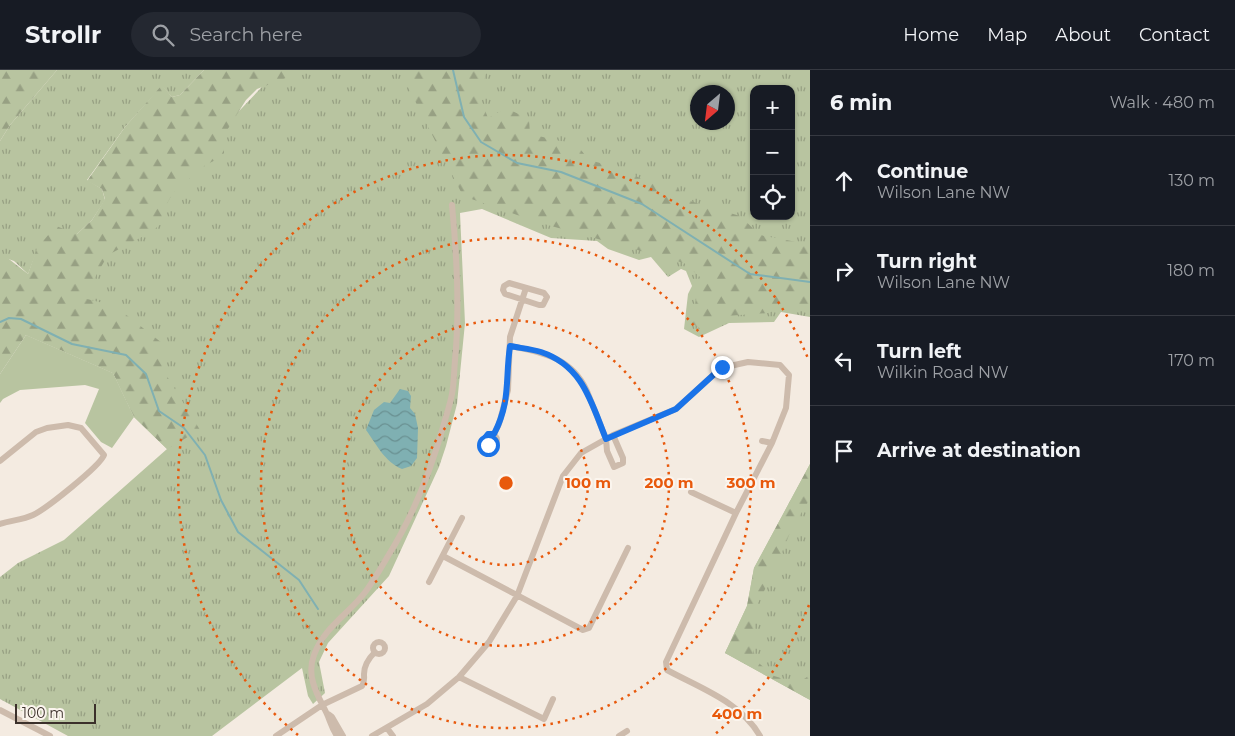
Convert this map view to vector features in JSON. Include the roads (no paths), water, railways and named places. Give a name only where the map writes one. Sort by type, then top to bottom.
[{"type":"street","points":[[344,736],[322,705],[314,688],[311,673],[313,656],[320,641],[330,627],[340,620],[366,592],[396,543],[418,500],[434,461],[452,394],[458,327],[457,268],[452,205]]},
{"type":"street","points":[[509,283],[526,288],[544,293],[547,297],[546,302],[543,305],[539,305],[505,294],[502,290],[509,283]]},
{"type":"street","points":[[494,434],[506,403],[510,337],[526,288]]},
{"type":"street","points":[[510,346],[540,351],[558,359],[573,371],[583,384],[606,439],[607,451],[614,467],[623,463],[623,458],[614,435]]},
{"type":"street","points":[[372,736],[427,704],[459,677],[489,642],[517,596],[564,476],[581,453],[614,435],[676,409],[721,368],[748,362],[780,366],[789,375],[786,408],[772,443],[736,513],[666,662],[667,670],[734,706],[753,724],[760,736]]},
{"type":"street","points":[[0,461],[36,432],[47,428],[68,425],[81,428],[104,456],[99,464],[35,514],[17,521],[0,524]]},
{"type":"street","points":[[762,441],[772,443]]},
{"type":"street","points":[[691,492],[736,513]]},
{"type":"street","points":[[429,582],[462,518]]},
{"type":"street","points":[[443,556],[583,630],[588,628],[628,548]]},
{"type":"street","points":[[276,736],[322,705],[362,686],[364,683],[365,666],[374,652]]},
{"type":"street","points":[[459,677],[544,719],[553,700]]},
{"type":"street","points":[[0,710],[50,736]]},
{"type":"street","points":[[328,714],[328,720],[337,736]]},
{"type":"street","points":[[387,728],[393,736]]},
{"type":"street","points":[[619,736],[627,731]]},
{"type":"water","points":[[400,389],[408,391],[411,396],[410,408],[415,414],[418,428],[417,458],[411,466],[402,469],[390,462],[366,430],[374,410],[384,402],[390,403]]},
{"type":"waterway","points":[[453,70],[464,117],[481,142],[517,163],[561,172],[642,204],[750,274],[810,282]]},
{"type":"waterway","points":[[0,322],[9,318],[21,319],[72,344],[126,355],[146,374],[159,411],[184,428],[205,455],[221,500],[238,532],[299,580],[318,609]]}]
